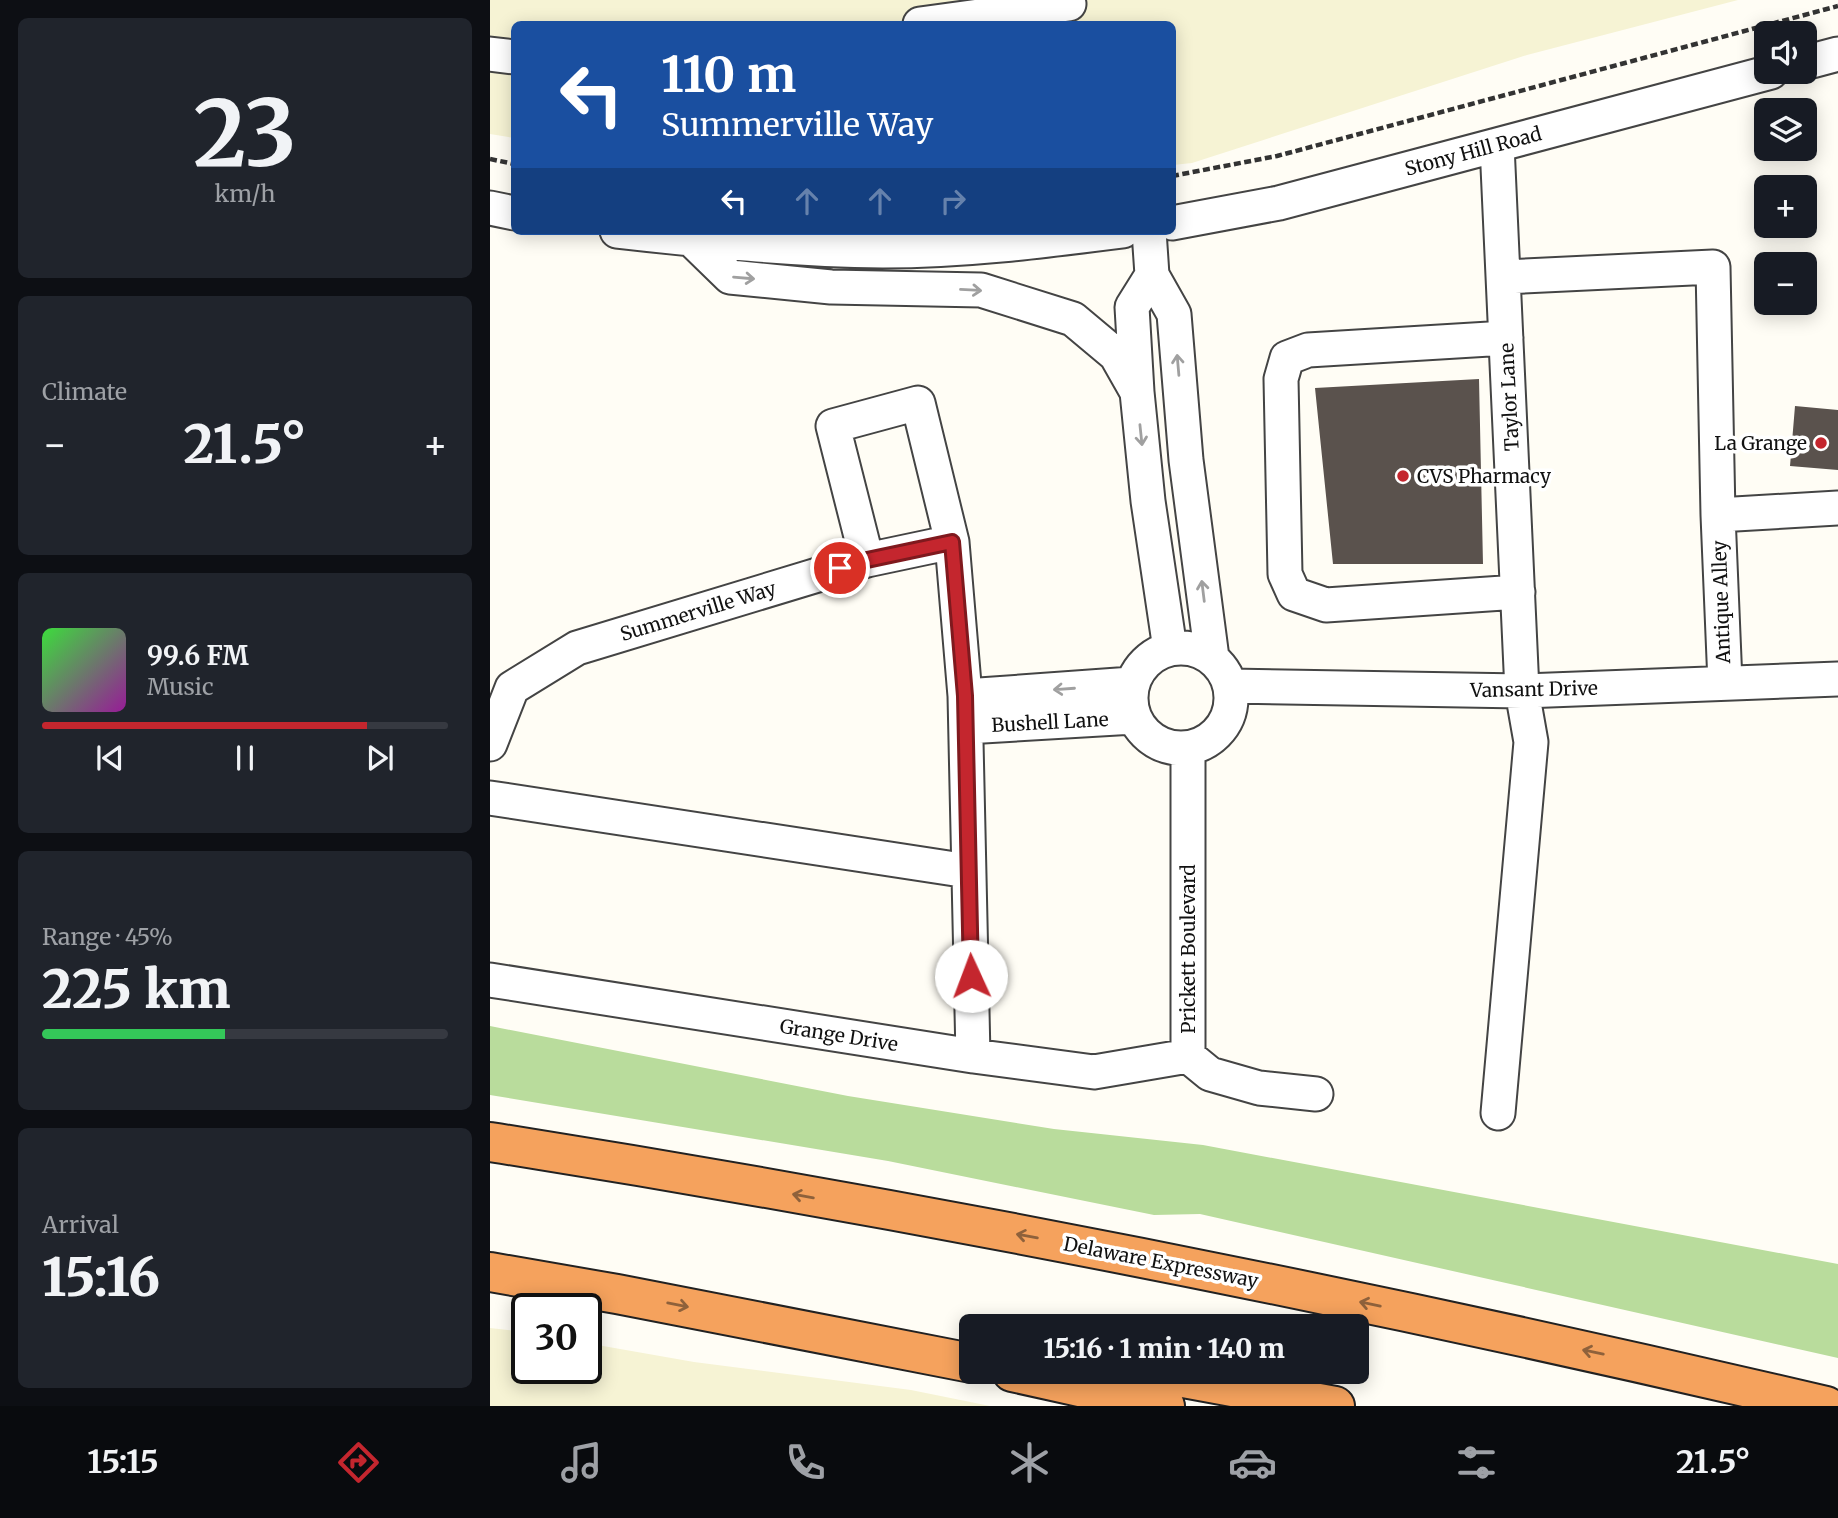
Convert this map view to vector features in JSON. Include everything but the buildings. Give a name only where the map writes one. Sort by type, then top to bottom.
[{"type":"highway","name":"Delaware Expressway","points":[[490,1142],[1072,1244],[1361,1301],[1826,1406]]},
{"type":"highway","points":[[490,1249],[745,1291],[959,1336]]},
{"type":"highway","points":[[490,1272],[959,1361]]},
{"type":"highway","points":[[1651,1365],[1838,1387]]},
{"type":"highway","points":[[1066,1384],[1165,1406]]},
{"type":"highway","points":[[1216,1384],[1335,1406]]},
{"type":"street","points":[[950,21],[1071,9]]},
{"type":"street","points":[[490,54],[511,57]]},
{"type":"street","points":[[1817,60],[1838,54]]},
{"type":"street","name":"Stony Hill Road","points":[[1176,222],[1279,203],[1754,77]]},
{"type":"street","name":"Taylor Lane","points":[[1497,145],[1522,691],[1531,742],[1499,1113]]},
{"type":"street","points":[[490,208],[511,212]]},
{"type":"street","points":[[654,235],[731,243],[882,251],[954,249],[1085,235]]},
{"type":"street","points":[[1149,235],[1152,275],[1174,314],[1186,460],[1212,658]]},
{"type":"street","points":[[691,239],[730,277],[831,286],[981,290],[1073,319],[1116,355],[1137,392]]},
{"type":"street","points":[[1504,277],[1713,267],[1718,515]]},
{"type":"street","points":[[1152,275],[1132,307],[1148,501],[1170,649]]},
{"type":"street","points":[[1506,338],[1308,350],[1287,358],[1281,379],[1285,574],[1294,594],[1326,605],[1518,592]]},
{"type":"street","name":"Bushell Lane","points":[[867,560],[832,426],[918,403],[952,542],[965,712],[973,1056]]},
{"type":"street","name":"Antique Alley","points":[[1725,683],[1718,515],[1838,508]]},
{"type":"street","name":"Summerville Way","points":[[490,744],[512,688],[577,648],[867,560],[952,542]]},
{"type":"street","points":[[1182,647],[1198,650],[1212,658],[1223,671],[1230,686],[1229,710],[1217,733],[1188,748],[1171,747],[1156,742],[1143,732],[1134,717],[1130,701],[1132,684],[1139,669],[1150,658],[1182,647]]},
{"type":"street","name":"Vansant Drive","points":[[1230,686],[1522,691],[1838,679]]},
{"type":"street","name":"Bushell Lane","points":[[965,712],[1132,684]]},
{"type":"street","name":"Bushell Lane","points":[[965,712],[1134,717]]},
{"type":"street","name":"Prickett Boulevard","points":[[1188,748],[1188,1056],[1210,1074],[1259,1088],[1316,1094]]},
{"type":"street","points":[[490,798],[968,871]]},
{"type":"street","name":"Grange Drive","points":[[490,980],[973,1056],[1094,1072],[1188,1056]]},
{"type":"path","points":[[1176,175],[1277,156],[1838,6]]},
{"type":"path","points":[[490,159],[511,163]]},
{"type":"shaded area","points":[[490,0],[1738,0],[1527,55],[1192,163],[1176,165],[1176,21],[511,21],[511,138],[490,134]]},
{"type":"shaded area","points":[[490,1328],[511,1330],[511,1384],[602,1384],[602,1346],[694,1362],[911,1390],[990,1406],[490,1406]]},
{"type":"green space","points":[[490,1026],[848,1096],[1054,1129],[1203,1145],[1838,1264],[1838,1358],[1200,1214],[1154,1215],[888,1161],[490,1095]]},
{"type":"place","name":"La Grange","points":[[1821,443]]},
{"type":"place","name":"CVS Pharmacy","points":[[1403,476]]},
{"type":"route","points":[[840,568],[952,542],[965,696],[971,976]]}]
